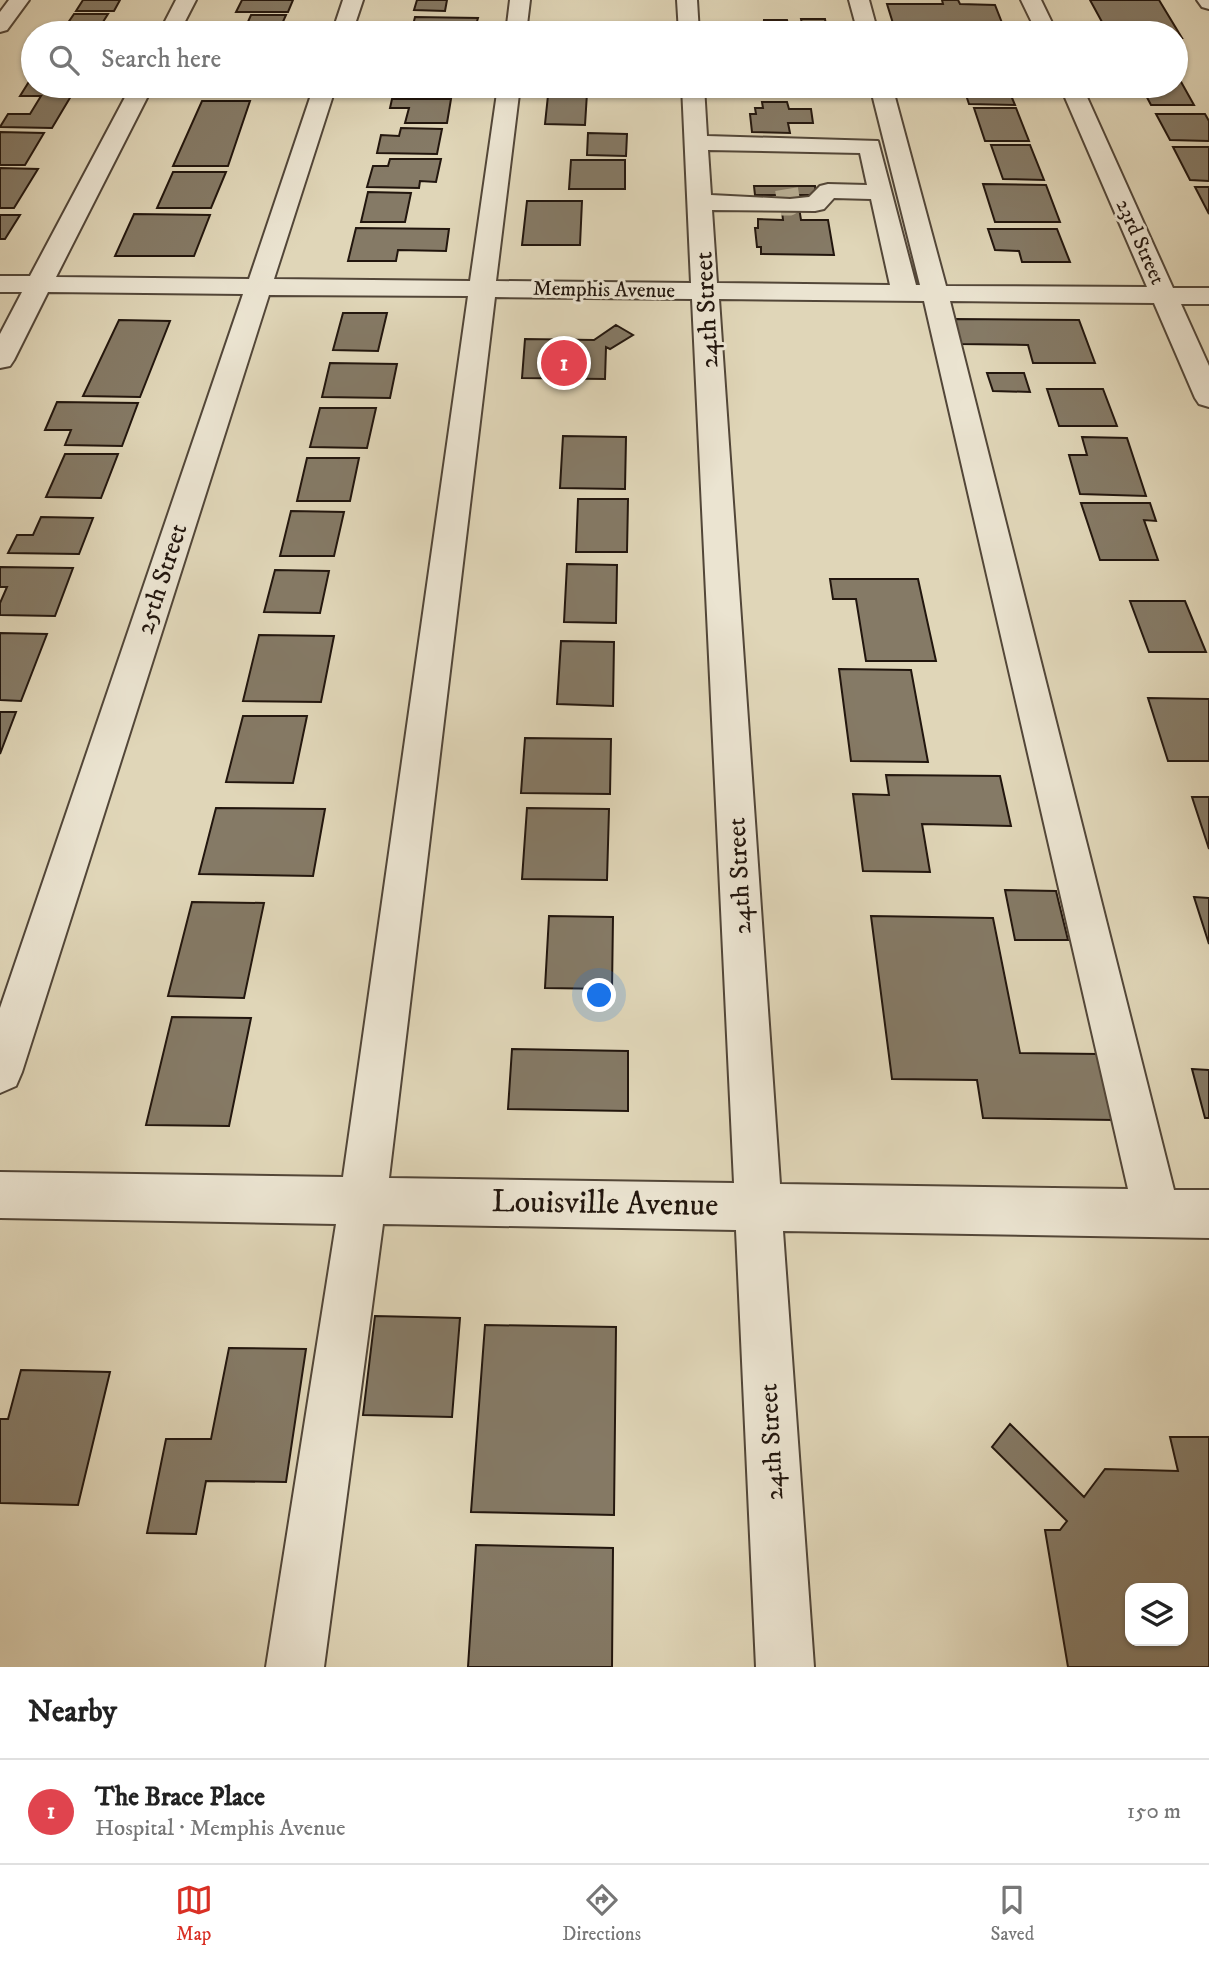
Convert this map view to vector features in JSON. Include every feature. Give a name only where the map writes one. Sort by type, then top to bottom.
[{"type":"street","points":[[0,26],[19,0]]},
{"type":"street","points":[[175,21],[186,0]]},
{"type":"street","points":[[346,21],[353,0]]},
{"type":"street","points":[[517,21],[520,0]]},
{"type":"street","points":[[687,0],[688,21]]},
{"type":"street","points":[[859,0],[864,21]]},
{"type":"street","points":[[1031,0],[1041,21]]},
{"type":"street","points":[[0,360],[136,98]]},
{"type":"street","name":"25th Street","points":[[0,1072],[321,98]]},
{"type":"street","points":[[295,1667],[363,1200],[507,98]]},
{"type":"street","name":"24th Street","points":[[694,98],[785,1667]]},
{"type":"street","points":[[883,98],[920,293],[1157,1214]]},
{"type":"street","name":"23rd Street","points":[[1076,98],[1209,398]]},
{"type":"street","points":[[697,143],[790,204],[815,204],[828,191],[881,191]]},
{"type":"street","points":[[700,202],[780,145],[870,146],[881,191],[920,293]]},
{"type":"street","points":[[780,145],[784,172]]},
{"type":"street","name":"Memphis Avenue","points":[[0,284],[1209,296]]},
{"type":"street","name":"Louisville Avenue","points":[[0,1195],[1209,1214]]},
{"type":"building","points":[[83,0],[120,0],[114,11],[76,11]]},
{"type":"building","points":[[242,0],[293,0],[288,12],[236,12]]},
{"type":"building","points":[[417,0],[447,0],[445,11],[414,10]]},
{"type":"building","points":[[942,0],[958,0],[960,4],[995,5],[1001,21],[892,21],[887,4],[943,4]]},
{"type":"building","points":[[1090,0],[1159,0],[1172,21],[1101,21]]},
{"type":"building","points":[[74,14],[108,14],[104,21],[69,21]]},
{"type":"building","points":[[251,15],[286,15],[283,21],[248,21]]},
{"type":"building","points":[[415,17],[478,18],[477,21],[414,21]]},
{"type":"building","points":[[801,19],[825,21],[801,21]]},
{"type":"building","points":[[1188,94],[1194,105],[1151,105],[1147,98],[1188,98]]},
{"type":"building","points":[[40,98],[70,98],[52,128],[0,127],[8,114],[30,114]]},
{"type":"building","points":[[548,98],[587,98],[585,125],[545,124]]},
{"type":"building","points":[[967,98],[1012,98],[1015,105],[969,104]]},
{"type":"building","points":[[392,99],[451,99],[447,123],[405,123],[409,108],[390,108]]},
{"type":"building","points":[[202,101],[250,101],[228,166],[173,166]]},
{"type":"building","points":[[762,102],[787,102],[789,109],[811,109],[813,123],[788,123],[790,133],[752,132],[750,114],[756,114],[755,108],[763,108]]},
{"type":"building","points":[[974,108],[1016,108],[1029,141],[985,141]]},
{"type":"building","points":[[1156,114],[1205,114],[1209,121],[1209,141],[1170,140]]},
{"type":"building","points":[[401,128],[442,129],[437,154],[377,153],[381,135],[399,136]]},
{"type":"building","points":[[0,132],[44,133],[25,165],[0,165]]},
{"type":"building","points":[[588,133],[627,134],[626,156],[587,155]]},
{"type":"building","points":[[991,145],[1030,145],[1044,180],[1003,179]]},
{"type":"building","points":[[1173,147],[1209,147],[1209,181],[1190,180]]},
{"type":"building","points":[[390,159],[441,159],[436,182],[420,181],[419,188],[367,187],[373,166],[388,166]]},
{"type":"building","points":[[571,160],[625,160],[625,189],[569,189]]},
{"type":"building","points":[[0,168],[38,169],[14,208],[0,208]]},
{"type":"building","points":[[173,172],[226,172],[211,208],[157,208]]},
{"type":"building","points":[[983,184],[1046,185],[1060,222],[995,222]]},
{"type":"building","points":[[754,186],[815,186],[816,195],[797,195],[801,220],[828,220],[834,255],[761,254],[761,247],[757,247],[755,228],[758,228],[758,219],[783,220],[780,195],[755,195]]},
{"type":"building","points":[[1195,187],[1209,187],[1209,214]]},
{"type":"building","points":[[368,192],[411,193],[405,222],[361,222]]},
{"type":"building","points":[[527,201],[582,201],[580,245],[522,245]]},
{"type":"building","points":[[134,214],[210,215],[194,256],[115,256]]},
{"type":"building","points":[[0,215],[20,215],[5,239],[0,239]]},
{"type":"building","points":[[356,228],[449,229],[446,251],[398,250],[396,261],[348,261]]},
{"type":"building","points":[[988,229],[1057,229],[1070,262],[1022,262],[1019,251],[995,250]]},
{"type":"building","points":[[343,313],[387,313],[378,351],[333,350]]},
{"type":"building","points":[[954,319],[1079,320],[1095,363],[1033,363],[1028,345],[960,344]]},
{"type":"building","points":[[119,320],[170,321],[140,397],[83,396]]},
{"type":"building","points":[[616,325],[633,335],[610,349],[606,347],[605,379],[522,378],[525,339],[594,340]]},
{"type":"building","points":[[330,363],[397,364],[390,398],[322,397]]},
{"type":"building","points":[[987,373],[1024,373],[1030,392],[993,391]]},
{"type":"building","points":[[1047,389],[1103,389],[1117,426],[1059,426]]},
{"type":"building","points":[[57,402],[138,403],[122,446],[65,445],[71,430],[45,430]]},
{"type":"building","points":[[320,408],[376,408],[367,448],[310,447]]},
{"type":"building","points":[[563,436],[626,437],[625,489],[560,488]]},
{"type":"building","points":[[1082,437],[1127,438],[1146,496],[1080,494],[1069,455],[1087,455]]},
{"type":"building","points":[[65,454],[118,454],[101,498],[46,497]]},
{"type":"building","points":[[307,458],[359,458],[350,501],[297,501]]},
{"type":"building","points":[[578,499],[628,499],[627,552],[576,552]]},
{"type":"building","points":[[1081,503],[1150,503],[1156,521],[1144,520],[1158,560],[1100,560]]},
{"type":"building","points":[[291,511],[344,512],[334,556],[280,556]]},
{"type":"building","points":[[41,517],[93,518],[79,554],[8,553],[17,535],[33,535]]},
{"type":"building","points":[[567,564],[617,565],[616,623],[564,622]]},
{"type":"building","points":[[0,567],[73,568],[55,616],[0,615],[0,603],[7,587],[0,587]]},
{"type":"building","points":[[275,570],[329,571],[320,613],[264,612]]},
{"type":"building","points":[[830,579],[918,579],[936,661],[866,661],[856,599],[833,599]]},
{"type":"building","points":[[1130,601],[1185,601],[1206,652],[1149,652]]},
{"type":"building","points":[[0,633],[47,634],[21,701],[0,700]]},
{"type":"building","points":[[259,635],[334,636],[321,702],[243,701]]},
{"type":"building","points":[[561,641],[614,642],[613,706],[557,704]]},
{"type":"building","points":[[839,669],[911,670],[928,762],[851,761]]},
{"type":"building","points":[[1148,698],[1209,699],[1209,761],[1168,761]]},
{"type":"building","points":[[0,712],[16,712],[0,754]]},
{"type":"building","points":[[243,716],[307,716],[293,783],[226,782]]},
{"type":"building","points":[[525,738],[611,739],[610,794],[521,793]]},
{"type":"building","points":[[886,775],[1000,776],[1011,826],[922,824],[930,872],[863,871],[853,794],[889,795]]},
{"type":"building","points":[[1192,797],[1209,797],[1209,849]]},
{"type":"building","points":[[216,808],[325,809],[313,876],[199,874]]},
{"type":"building","points":[[527,808],[609,809],[607,880],[522,879]]},
{"type":"building","points":[[1005,890],[1056,891],[1068,940],[1015,940]]},
{"type":"building","points":[[1194,897],[1209,898],[1209,944]]},
{"type":"building","points":[[192,902],[264,903],[244,998],[168,996]]},
{"type":"building","points":[[549,916],[613,917],[612,989],[545,988]]},
{"type":"building","points":[[871,916],[993,918],[1020,1053],[1098,1054],[1114,1120],[983,1118],[977,1080],[892,1079]]},
{"type":"building","points":[[172,1017],[251,1018],[229,1126],[146,1125]]},
{"type":"building","points":[[512,1049],[628,1051],[628,1111],[508,1109]]},
{"type":"building","points":[[1192,1069],[1209,1070],[1209,1118],[1205,1118]]},
{"type":"building","points":[[375,1316],[460,1318],[452,1417],[363,1415]]},
{"type":"building","points":[[485,1325],[616,1327],[614,1515],[471,1512]]},
{"type":"building","points":[[229,1348],[306,1349],[286,1482],[206,1481],[196,1534],[147,1533],[166,1439],[211,1439]]},
{"type":"building","points":[[21,1370],[110,1372],[78,1505],[0,1503],[0,1419],[8,1419]]},
{"type":"building","points":[[1010,1424],[1084,1497],[1105,1469],[1178,1471],[1170,1437],[1209,1437],[1209,1667],[1068,1667],[1045,1530],[1060,1530],[1067,1521],[992,1447]]},
{"type":"building","points":[[476,1545],[613,1548],[612,1667],[468,1667]]},
{"type":"tunnel","points":[[781,204],[789,204],[786,186]]},
{"type":"place","name":"The Brace Place","points":[[564,363]]}]
